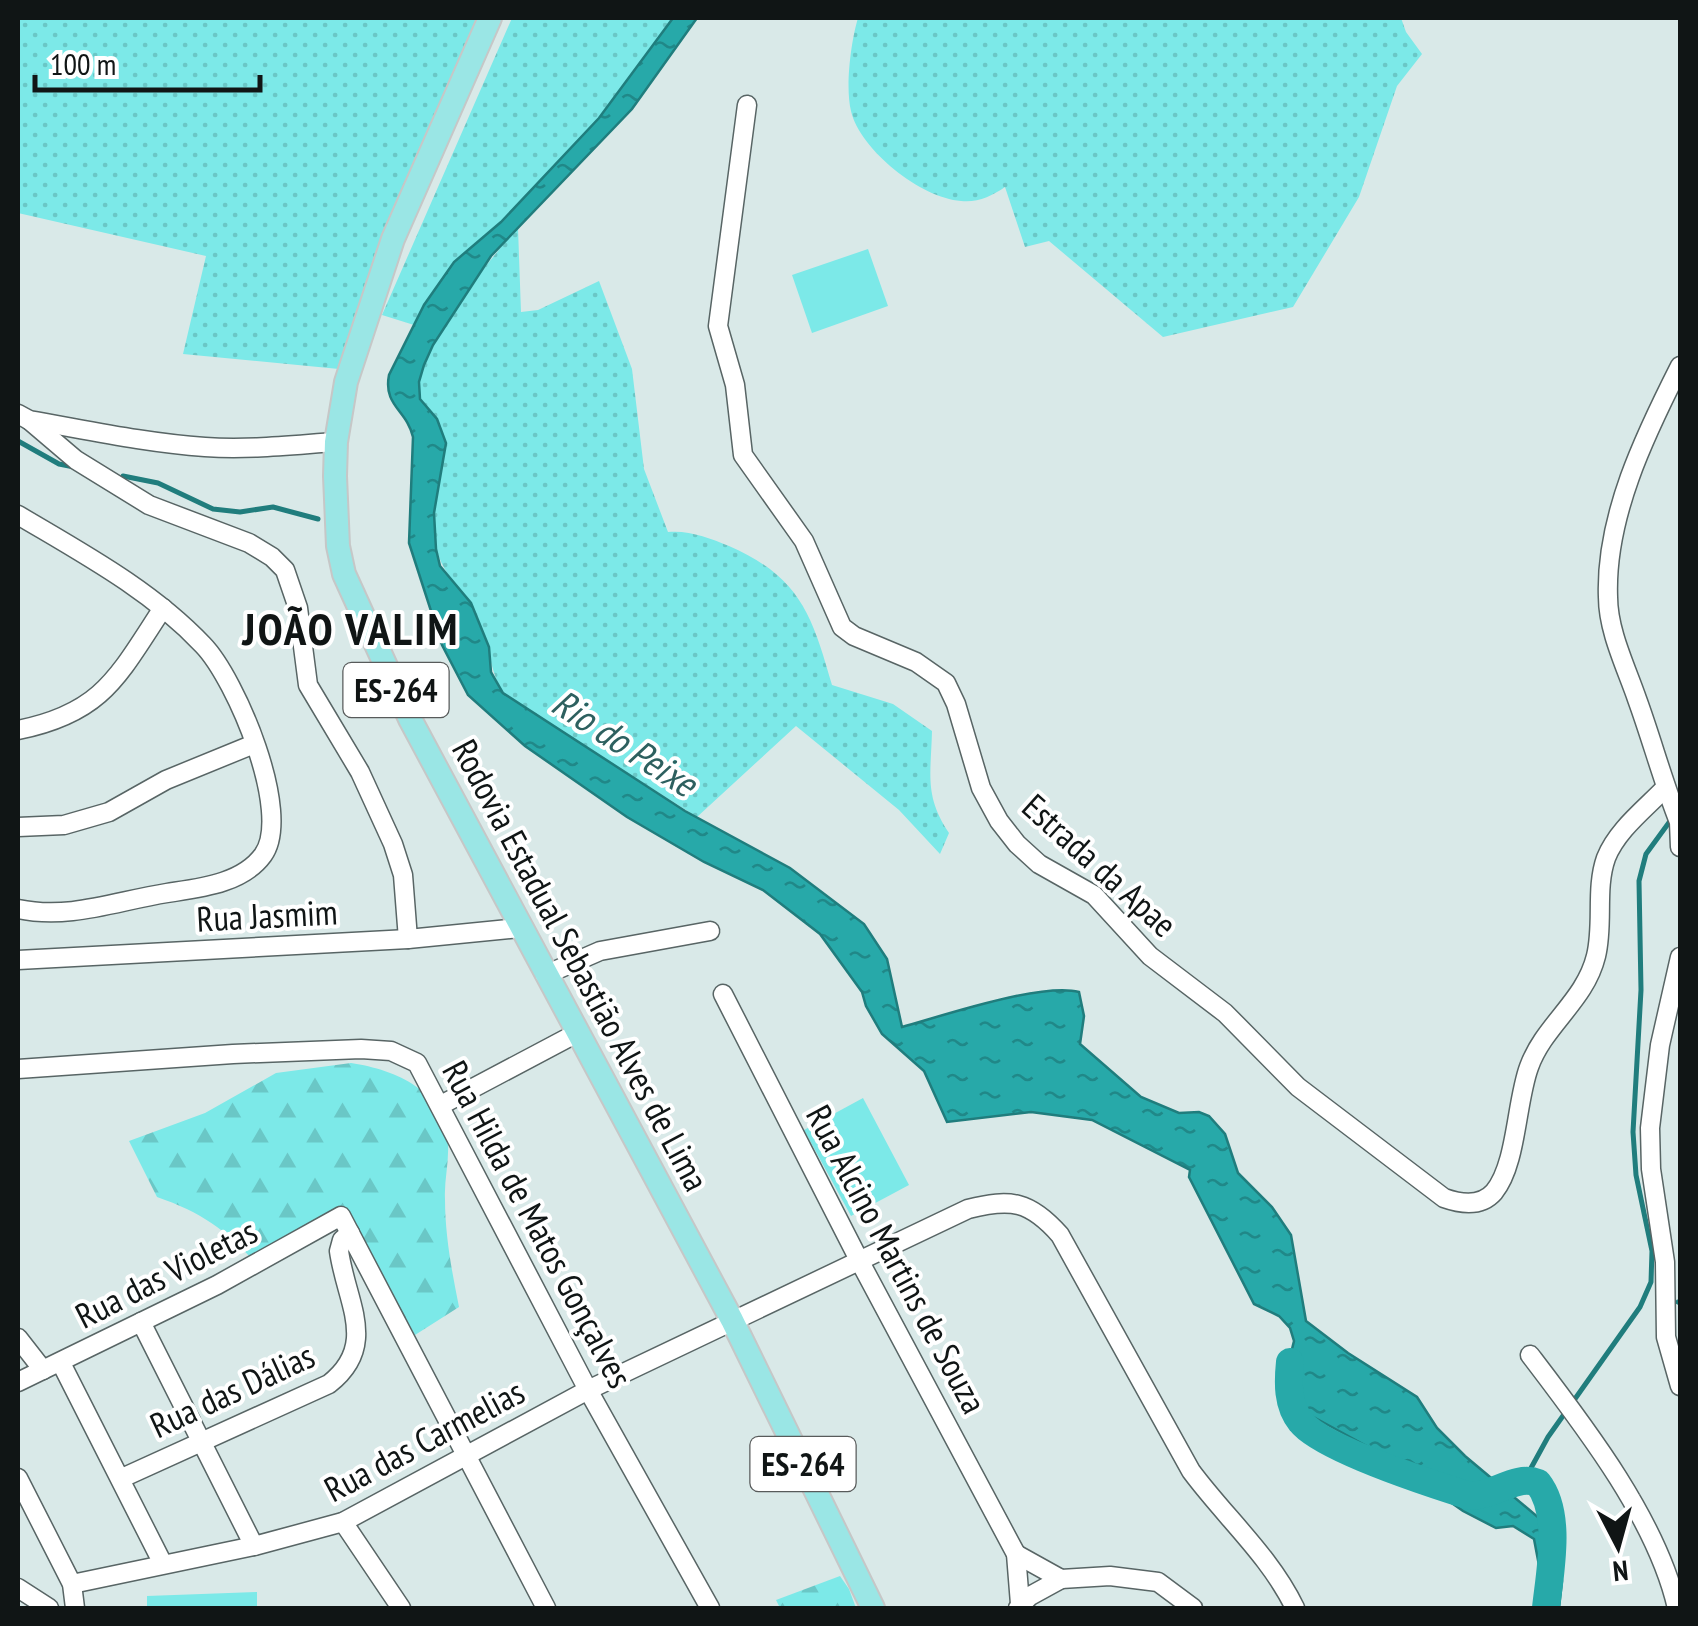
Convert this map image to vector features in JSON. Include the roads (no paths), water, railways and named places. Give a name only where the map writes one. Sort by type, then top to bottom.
[{"type":"main road","name":"Rodovia Estadual Sebastião Alves de Lima","points":[[490,18],[393,239],[346,382],[336,442],[338,546],[354,601],[410,718],[544,975],[732,1320]]},
{"type":"main road","name":"ES-264","points":[[732,1320],[873,1608]]},
{"type":"street","name":"Estrada da Apae","points":[[747,105],[718,326],[735,385],[743,454],[804,541],[842,626],[854,636],[916,662],[946,683],[982,788],[999,821],[1017,844],[1039,864],[1094,895],[1150,956],[1237,1023],[1298,1087],[1444,1198],[1466,1204],[1480,1202],[1495,1190],[1528,1066],[1548,1031],[1582,990],[1595,960],[1606,858],[1625,828],[1672,805]]},
{"type":"street","points":[[1680,366],[1637,459],[1608,576],[1609,612],[1672,805],[1680,847]]},
{"type":"street","points":[[23,417],[204,447],[336,442]]},
{"type":"street","points":[[23,417],[76,460],[149,506],[249,543],[285,570],[292,581],[298,608],[308,685],[360,772],[394,844],[404,875],[408,939]]},
{"type":"street","points":[[18,515],[104,566],[163,608],[217,661],[254,744],[267,786],[272,833],[260,859],[242,872],[197,890],[104,908],[48,914],[18,910]]},
{"type":"street","points":[[18,730],[60,718],[100,696],[163,608]]},
{"type":"street","points":[[18,827],[64,825],[109,812],[166,780],[254,744]]},
{"type":"street","name":"Rua Jasmim","points":[[18,960],[408,939],[519,928]]},
{"type":"street","points":[[544,975],[600,951],[710,930]]},
{"type":"street","points":[[1680,956],[1676,993],[1655,1080],[1651,1170],[1665,1262],[1666,1337],[1680,1386]]},
{"type":"street","name":"Rua Alcino Martins de Souza","points":[[722,994],[858,1260],[1016,1554],[1019,1606]]},
{"type":"street","points":[[441,1105],[577,1033]]},
{"type":"street","name":"Rua Hilda de Matos Gonçalves","points":[[18,1069],[361,1049],[391,1051],[418,1064],[588,1390],[710,1608]]},
{"type":"street","name":"Rua das Carmelias","points":[[72,1584],[254,1546],[343,1522],[588,1390],[968,1209],[995,1202],[1020,1204],[1039,1212],[1060,1235],[1190,1471],[1267,1562],[1295,1608]]},
{"type":"street","points":[[346,1225],[546,1608]]},
{"type":"street","name":"Rua das Violetas","points":[[18,1382],[346,1225]]},
{"type":"street","name":"Rua das Dálias","points":[[122,1478],[330,1384],[351,1365],[356,1333],[339,1250],[346,1225]]},
{"type":"street","points":[[141,1322],[254,1546]]},
{"type":"street","points":[[18,1338],[52,1366],[122,1478],[163,1564]]},
{"type":"street","points":[[1530,1355],[1638,1511],[1657,1546],[1677,1608]]},
{"type":"street","points":[[18,1478],[72,1584],[75,1608]]},
{"type":"street","points":[[343,1522],[401,1608]]},
{"type":"street","points":[[1016,1554],[1062,1579]]},
{"type":"street","name":"Rua Alcino Martins de Souza","points":[[1019,1606],[1044,1586],[1062,1579],[1110,1576],[1158,1582],[1193,1608]]},
{"type":"street","points":[[18,1588],[48,1608]]},
{"type":"water","points":[[673,18],[697,18],[632,109],[491,256],[433,345],[419,382],[420,399],[437,419],[446,443],[434,513],[440,566],[471,603],[489,647],[491,672],[503,693],[685,811],[790,868],[864,924],[887,959],[902,1027],[1017,996],[1062,990],[1079,992],[1084,1016],[1080,1044],[1141,1097],[1179,1113],[1209,1116],[1225,1134],[1238,1173],[1272,1207],[1291,1235],[1306,1321],[1417,1397],[1437,1428],[1465,1456],[1558,1534],[1562,1581],[1559,1608],[1536,1608],[1541,1576],[1534,1539],[1513,1526],[1496,1528],[1463,1511],[1383,1455],[1306,1413],[1287,1392],[1285,1377],[1294,1341],[1290,1328],[1279,1316],[1254,1304],[1189,1177],[1190,1170],[1092,1120],[1031,1112],[947,1122],[924,1071],[882,1034],[862,992],[820,934],[763,890],[704,862],[627,817],[525,746],[468,695],[442,645],[409,543],[413,437],[389,394],[389,375],[424,305],[454,262],[501,222],[599,118]]},
{"type":"waterway","points":[[18,441],[59,464],[74,467]]},
{"type":"waterway","points":[[123,476],[158,483],[213,509],[240,512],[273,507],[318,519]]},
{"type":"waterway","points":[[1525,1479],[1548,1437],[1640,1307],[1651,1282],[1652,1251],[1636,1175],[1633,1132],[1641,990],[1639,881],[1646,854],[1673,817]]},
{"type":"waterway","name":"Rio do Peixe","points":[[1290,1362],[1290,1393],[1296,1415],[1331,1443],[1380,1465],[1470,1496],[1521,1481],[1538,1483],[1550,1510],[1552,1526],[1546,1608]]},
{"type":"district","name":"JOÃO VALIM","points":[[351,628]]}]
